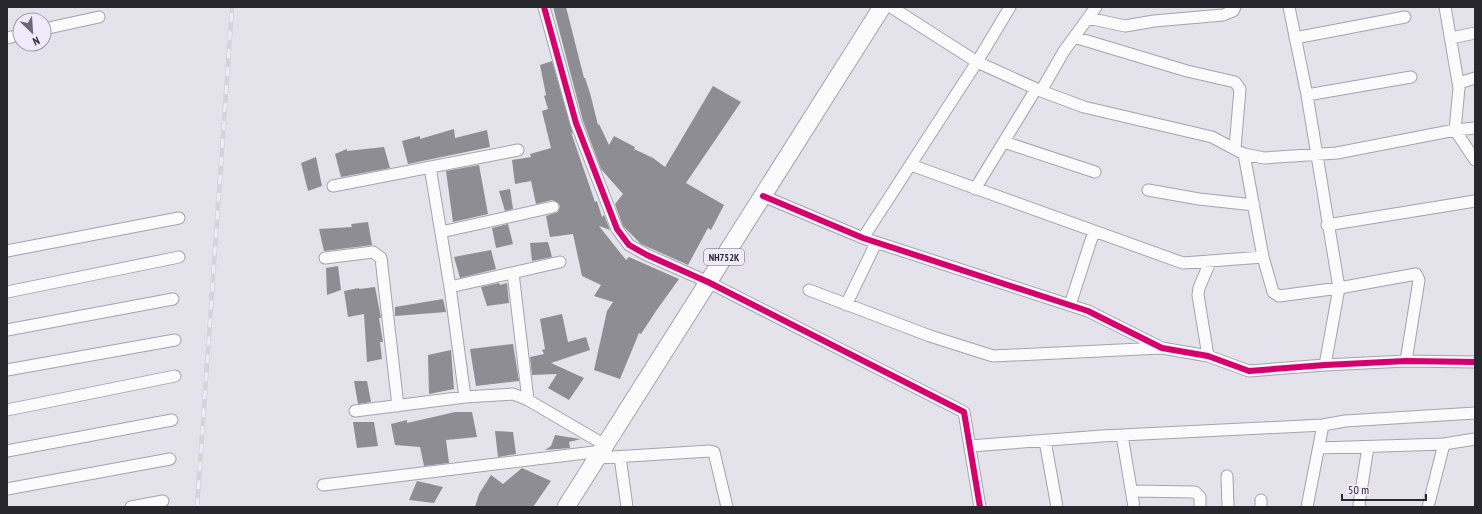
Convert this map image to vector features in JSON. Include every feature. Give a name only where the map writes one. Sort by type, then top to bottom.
[{"type":"highway","name":"NH752K","points":[[566,507],[882,7]]},
{"type":"street","points":[[544,7],[576,123],[617,229],[629,245],[647,255],[708,282],[964,412],[980,507]]},
{"type":"street","points":[[891,7],[977,62],[1039,90],[1084,107],[1212,137],[1240,151],[1264,158],[1337,152],[1454,130],[1475,128]]},
{"type":"street","points":[[863,238],[977,62],[1010,7]]},
{"type":"street","points":[[975,189],[1004,142],[1074,37],[1096,7]]},
{"type":"street","points":[[1088,18],[1124,26],[1154,20],[1223,15],[1233,11],[1235,7]]},
{"type":"street","points":[[1289,7],[1307,95],[1327,225],[1339,288],[1324,365]]},
{"type":"street","points":[[1445,7],[1459,83],[1454,130],[1475,160]]},
{"type":"street","points":[[52,28],[99,17]]},
{"type":"street","points":[[1295,38],[1405,17]]},
{"type":"street","points":[[1450,38],[1475,33]]},
{"type":"street","points":[[1074,37],[1186,71],[1238,84],[1240,89],[1240,151],[1254,205],[1263,257],[1275,295],[1339,288],[1416,274],[1419,280],[1406,361]]},
{"type":"street","points":[[1307,95],[1411,77]]},
{"type":"street","points":[[1459,83],[1475,78]]},
{"type":"street","points":[[1004,142],[1095,172]]},
{"type":"street","points":[[333,186],[518,150]]},
{"type":"street","points":[[911,164],[975,189],[1183,263],[1263,257]]},
{"type":"street","points":[[430,167],[450,287],[465,397]]},
{"type":"street","points":[[1148,190],[1199,199],[1254,205]]},
{"type":"street","points":[[763,196],[876,243],[1088,311],[1162,348]]},
{"type":"street","points":[[1327,225],[1475,201]]},
{"type":"street","points":[[441,232],[553,207]]},
{"type":"street","points":[[7,251],[179,218]]},
{"type":"street","points":[[1070,305],[1094,231]]},
{"type":"street","points":[[846,305],[876,243]]},
{"type":"street","points":[[325,258],[372,252],[381,258],[398,406]]},
{"type":"street","points":[[7,292],[179,257]]},
{"type":"street","points":[[450,287],[560,262]]},
{"type":"street","points":[[1208,356],[1198,295],[1199,288],[1210,262]]},
{"type":"street","points":[[513,273],[528,400]]},
{"type":"street","points":[[809,290],[930,336],[992,356],[1162,348],[1208,356],[1250,371],[1324,365],[1406,361],[1475,362]]},
{"type":"street","points":[[7,330],[172,300]]},
{"type":"street","points":[[7,370],[175,340]]},
{"type":"street","points":[[7,410],[175,376]]},
{"type":"street","points":[[355,411],[465,397],[513,394],[528,400],[601,451],[620,457],[710,450],[714,452],[727,507]]},
{"type":"street","points":[[970,446],[1122,435],[1323,425],[1345,421],[1475,412]]},
{"type":"street","points":[[7,451],[172,420]]},
{"type":"street","points":[[1307,507],[1323,425]]},
{"type":"street","points":[[1122,435],[1134,507]]},
{"type":"street","points":[[1319,448],[1444,444],[1475,439]]},
{"type":"street","points":[[1045,441],[1057,507]]},
{"type":"street","points":[[1428,507],[1444,444]]},
{"type":"street","points":[[1360,507],[1359,504],[1368,447]]},
{"type":"street","points":[[323,485],[601,451]]},
{"type":"street","points":[[620,457],[627,507]]},
{"type":"street","points":[[7,489],[170,459]]},
{"type":"street","points":[[1227,476],[1228,507]]},
{"type":"street","points":[[1132,491],[1195,492],[1200,497],[1200,507]]},
{"type":"street","points":[[131,507],[163,501]]},
{"type":"building","points":[[553,7],[566,7],[584,78],[590,93],[598,125],[599,124],[609,145],[614,136],[635,147],[634,149],[653,158],[665,167],[713,86],[741,102],[686,183],[724,205],[711,230],[708,228],[688,265],[641,244],[623,226],[615,204],[623,194],[601,169],[583,121]]},
{"type":"building","points":[[552,61],[573,134],[571,132],[595,202],[597,201],[602,217],[604,215],[610,230],[599,226],[626,260],[629,257],[679,279],[641,334],[639,333],[620,379],[594,370],[607,311],[613,302],[594,296],[601,285],[582,276],[573,234],[550,237],[546,216],[558,212],[560,206],[558,203],[552,200],[536,204],[531,181],[515,184],[512,160],[531,157],[530,154],[551,148],[542,111],[548,109],[544,96],[546,95],[540,65]]},
{"type":"building","points":[[454,129],[455,138],[487,130],[490,147],[408,164],[402,141],[420,136],[420,139]]},
{"type":"building","points":[[384,147],[390,168],[341,177],[335,154],[347,149],[347,151]]},
{"type":"building","points":[[316,157],[322,186],[308,191],[301,163]]},
{"type":"building","points":[[479,165],[488,214],[453,222],[446,171]]},
{"type":"building","points":[[510,189],[513,209],[505,211],[499,191]]},
{"type":"building","points":[[368,222],[372,245],[324,251],[319,229],[352,227],[351,224]]},
{"type":"building","points":[[508,224],[513,244],[496,248],[492,228]]},
{"type":"building","points":[[548,242],[552,257],[532,261],[530,243]]},
{"type":"building","points":[[491,250],[496,269],[460,278],[454,257]]},
{"type":"building","points":[[338,266],[341,290],[327,295],[326,268]]},
{"type":"building","points":[[499,283],[500,285],[507,283],[509,303],[487,306],[481,287]]},
{"type":"building","points":[[375,287],[381,318],[379,318],[383,342],[380,342],[382,359],[367,362],[364,314],[348,317],[344,291]]},
{"type":"building","points":[[443,299],[446,312],[395,316],[395,307]]},
{"type":"building","points":[[562,314],[568,342],[586,337],[590,350],[551,363],[584,378],[569,400],[548,388],[557,374],[532,375],[530,357],[544,354],[542,350],[545,349],[540,319]]},
{"type":"building","points":[[513,344],[519,381],[476,386],[470,349]]},
{"type":"building","points":[[451,350],[454,389],[429,394],[428,355]]},
{"type":"building","points":[[354,381],[367,381],[371,402],[358,404]]},
{"type":"building","points":[[455,412],[472,412],[477,437],[446,440],[449,463],[424,466],[420,447],[395,445],[391,424],[407,420],[407,423]]},
{"type":"building","points":[[353,422],[374,422],[378,446],[357,448]]},
{"type":"building","points":[[495,431],[513,432],[516,454],[498,457]]},
{"type":"building","points":[[555,435],[581,439],[569,442],[570,448],[545,450],[551,446]]},
{"type":"building","points":[[522,468],[551,481],[533,507],[475,507],[479,494],[491,475],[503,484]]},
{"type":"building","points":[[417,481],[443,487],[434,503],[409,500]]},
{"type":"railway","points":[[197,507],[232,7]]},
{"type":"cycle path","points":[[544,7],[576,123],[617,229],[629,245],[647,255],[708,282],[964,412],[980,507]]},
{"type":"cycle path","points":[[763,196],[863,238],[1088,311],[1162,348],[1208,356],[1249,371],[1406,361],[1475,362]]}]
